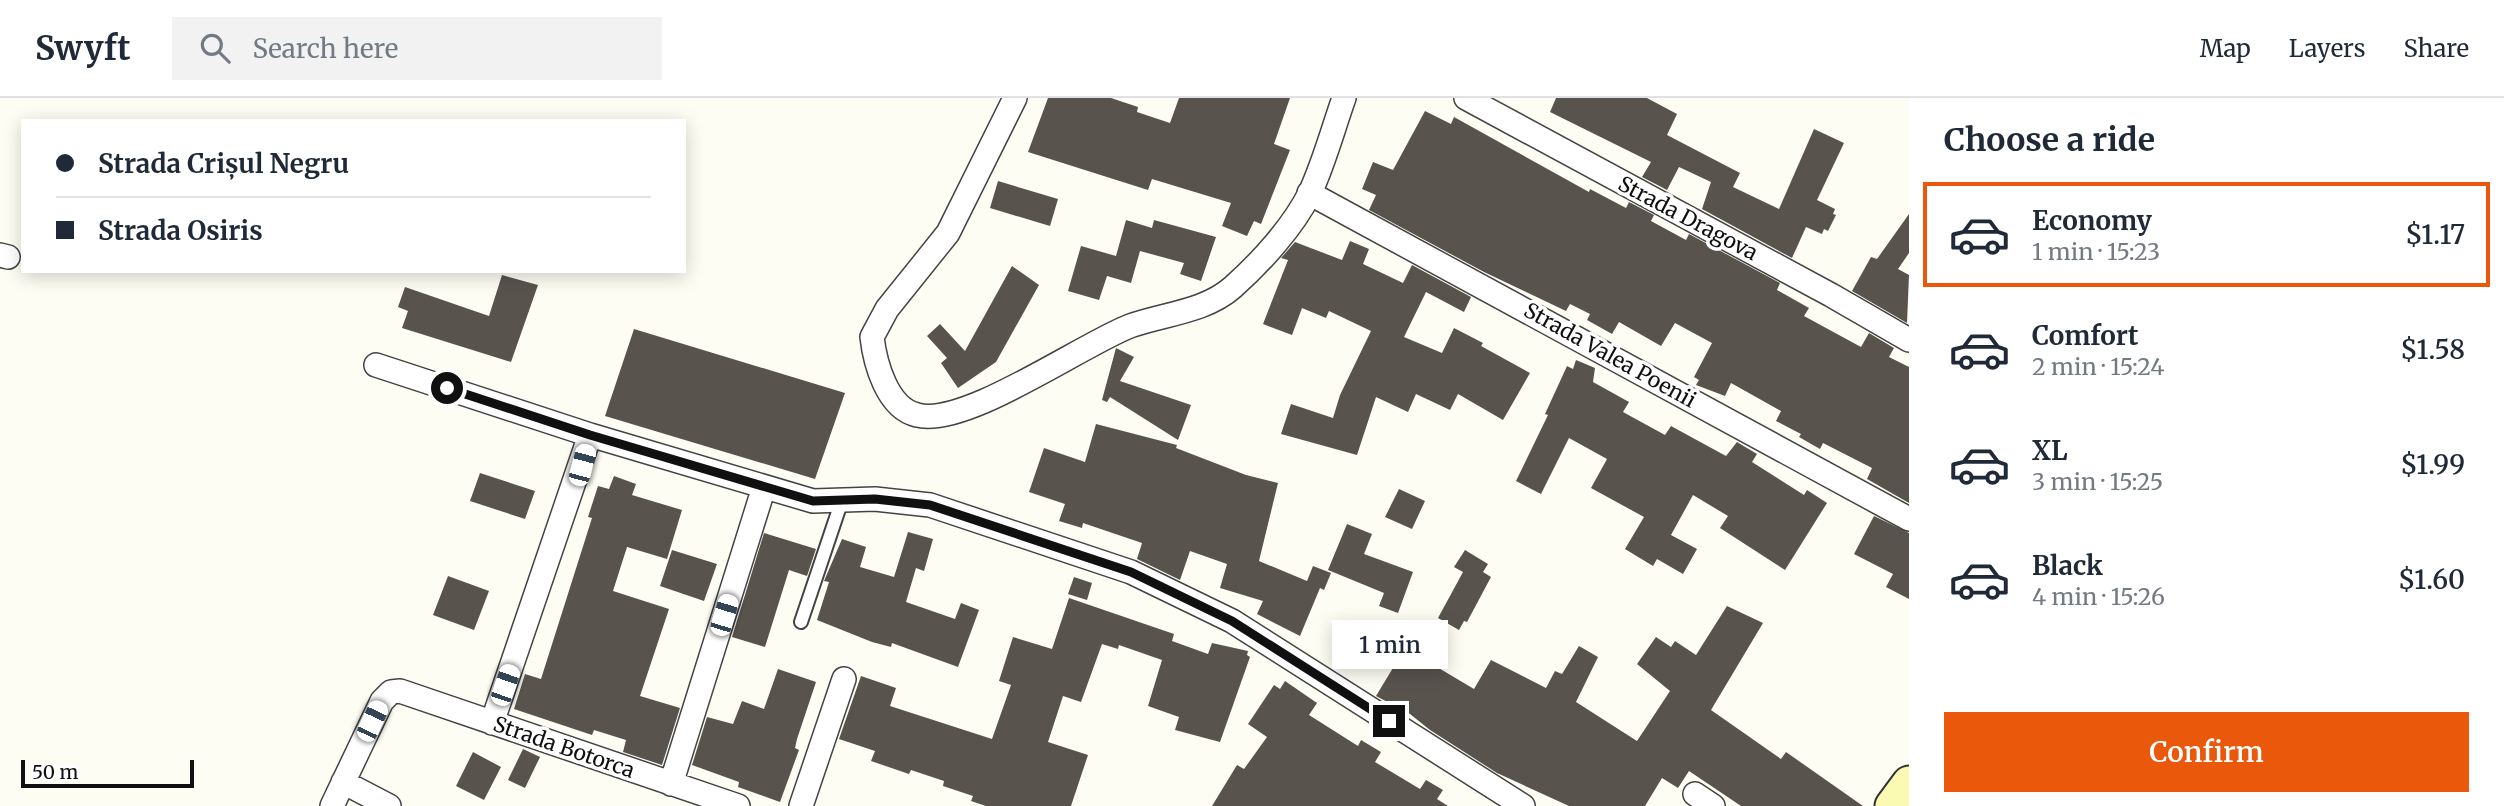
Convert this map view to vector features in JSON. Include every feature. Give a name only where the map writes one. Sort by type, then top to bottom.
[{"type":"street","points":[[1014,98],[948,233],[887,309],[872,337],[882,377],[896,401],[918,416],[943,416],[971,407],[1127,327],[1169,313],[1193,309],[1231,289],[1289,225],[1309,194],[1344,98]]},
{"type":"street","name":"Strada Dragova","points":[[1466,98],[1909,340]]},
{"type":"street","name":"Strada Valea Poenii","points":[[1309,194],[1909,519]]},
{"type":"street","points":[[376,365],[590,435],[813,501],[875,499],[930,505],[1131,572],[1232,621],[1524,806]]},
{"type":"street","points":[[492,723],[590,435]]},
{"type":"street","points":[[671,784],[764,487]]},
{"type":"street","points":[[801,806],[844,679]]},
{"type":"street","name":"Strada Botorca","points":[[343,782],[382,701],[391,692],[400,691],[738,806]]},
{"type":"street","points":[[332,806],[343,782],[389,806]]},
{"type":"street","points":[[1892,806],[1909,783]]},
{"type":"lane","points":[[801,622],[842,500]]},
{"type":"building","points":[[1048,98],[1111,98],[1138,107],[1137,112],[1170,123],[1179,98],[1290,98],[1274,144],[1290,150],[1261,224],[1254,221],[1247,236],[1222,226],[1231,203],[1152,179],[1148,190],[1028,152]]},
{"type":"building","points":[[1556,98],[1647,98],[1677,114],[1667,135],[1740,173],[1733,187],[1779,209],[1814,129],[1844,143],[1817,200],[1835,209],[1833,214],[1836,215],[1828,231],[1824,229],[1822,234],[1806,227],[1792,258],[1702,209],[1711,182],[1679,167],[1667,190],[1642,177],[1651,162],[1550,112]]},
{"type":"building","points":[[1425,111],[1451,124],[1454,117],[1589,192],[1590,189],[1626,208],[1629,202],[1654,215],[1651,221],[1686,240],[1689,234],[1780,283],[1777,290],[1809,308],[1804,316],[1861,347],[1869,333],[1894,348],[1889,357],[1909,367],[1909,503],[1867,479],[1872,468],[1823,443],[1820,449],[1799,437],[1801,434],[1776,421],[1781,411],[1731,383],[1725,396],[1696,385],[1699,380],[1694,377],[1712,343],[1675,323],[1661,346],[1619,322],[1612,334],[1587,320],[1590,314],[1570,304],[1566,311],[1484,272],[1369,210],[1376,195],[1362,189],[1373,162],[1393,170]]},
{"type":"building","points":[[998,181],[1058,199],[1050,226],[990,208]]},
{"type":"building","points":[[1909,214],[1909,253],[1898,269],[1909,275],[1907,323],[1852,291],[1871,257],[1877,259]]},
{"type":"building","points":[[1126,220],[1152,228],[1154,220],[1216,237],[1201,281],[1180,274],[1184,263],[1140,251],[1131,283],[1107,276],[1099,300],[1068,291],[1081,246],[1116,256]]},
{"type":"building","points":[[1350,241],[1369,249],[1363,264],[1403,283],[1412,265],[1471,297],[1464,312],[1426,292],[1404,337],[1442,353],[1454,328],[1530,373],[1503,420],[1458,394],[1450,410],[1416,394],[1408,412],[1376,397],[1357,455],[1281,434],[1291,404],[1333,418],[1340,395],[1371,331],[1329,311],[1326,318],[1302,308],[1292,335],[1263,324],[1288,260],[1281,258],[1295,242],[1342,260]]},
{"type":"building","points":[[1012,266],[1039,285],[996,362],[958,388],[941,363],[947,358],[927,336],[940,324],[965,351]]},
{"type":"building","points":[[502,275],[538,285],[511,362],[402,328],[408,311],[398,307],[405,287],[489,316]]},
{"type":"building","points":[[634,329],[845,393],[815,479],[605,416]]},
{"type":"building","points":[[1116,348],[1134,357],[1120,381],[1191,405],[1178,440],[1110,397],[1107,402],[1102,400]]},
{"type":"building","points":[[1576,360],[1595,368],[1593,382],[1629,402],[1623,412],[1665,435],[1671,426],[1726,456],[1737,442],[1757,454],[1752,462],[1804,495],[1807,490],[1827,503],[1785,570],[1720,528],[1728,516],[1693,495],[1671,535],[1697,549],[1683,574],[1657,559],[1653,566],[1625,549],[1644,517],[1591,488],[1607,459],[1569,438],[1541,494],[1516,481],[1548,415],[1545,414],[1567,366],[1573,369]]},
{"type":"building","points":[[1096,424],[1177,445],[1176,448],[1246,475],[1278,483],[1259,561],[1307,581],[1313,566],[1331,573],[1324,590],[1320,588],[1300,636],[1257,614],[1263,601],[1220,588],[1227,564],[1190,551],[1180,580],[1137,559],[1142,543],[1083,523],[1082,528],[1059,521],[1065,504],[1029,492],[1044,448],[1085,462]]},
{"type":"building","points":[[480,473],[535,491],[525,519],[470,501]]},
{"type":"building","points":[[614,476],[636,484],[632,495],[682,510],[667,559],[627,547],[613,591],[669,609],[640,696],[680,708],[662,765],[623,752],[626,740],[594,730],[592,735],[514,709],[525,674],[541,679],[592,518],[588,517],[598,486],[609,489]]},
{"type":"building","points":[[1399,489],[1425,501],[1412,529],[1385,517]]},
{"type":"building","points":[[1874,516],[1909,533],[1909,599],[1886,587],[1893,574],[1854,554]]},
{"type":"building","points":[[1347,524],[1372,534],[1364,554],[1413,572],[1398,613],[1379,606],[1384,593],[1328,570]]},
{"type":"building","points":[[908,532],[933,539],[924,571],[916,568],[906,602],[955,619],[961,603],[979,610],[958,667],[892,643],[891,647],[872,642],[817,620],[829,582],[824,581],[842,539],[866,547],[860,567],[894,577]]},
{"type":"building","points":[[764,533],[816,549],[807,576],[789,570],[765,647],[732,637]]},
{"type":"building","points":[[672,550],[717,564],[704,601],[660,586]]},
{"type":"building","points":[[1465,550],[1488,564],[1483,572],[1491,577],[1467,622],[1464,621],[1459,630],[1438,618],[1463,572],[1454,567]]},
{"type":"building","points":[[448,576],[489,591],[474,630],[433,615]]},
{"type":"building","points":[[1074,577],[1092,583],[1087,600],[1068,594]]},
{"type":"building","points":[[1069,598],[1174,634],[1172,641],[1208,654],[1212,643],[1248,651],[1247,655],[1250,657],[1220,742],[1175,730],[1179,717],[1148,706],[1162,660],[1119,645],[1118,649],[1102,644],[1081,702],[1063,696],[1048,742],[1088,755],[1071,806],[986,806],[971,801],[973,796],[943,786],[944,781],[911,770],[909,774],[871,761],[875,751],[839,739],[861,676],[896,688],[890,706],[992,739],[1011,685],[999,681],[1013,637],[1052,649]]},
{"type":"building","points":[[1727,606],[1763,623],[1711,710],[1781,759],[1786,752],[1863,806],[1741,806],[1689,771],[1678,788],[1662,778],[1645,806],[1569,806],[1497,773],[1410,714],[1376,696],[1405,648],[1474,689],[1491,660],[1546,688],[1555,671],[1562,674],[1579,646],[1598,657],[1576,702],[1637,741],[1670,691],[1637,664],[1656,637],[1671,647],[1675,641],[1696,655]]},
{"type":"building","points":[[778,669],[816,682],[797,739],[795,748],[799,750],[780,802],[738,787],[739,782],[692,765],[707,717],[733,724],[742,701],[764,709]]},
{"type":"building","points":[[1285,681],[1317,703],[1309,715],[1358,746],[1361,740],[1381,752],[1375,762],[1420,789],[1426,780],[1443,790],[1437,799],[1448,806],[1212,806],[1237,765],[1244,769],[1267,737],[1248,724],[1274,685],[1280,689]]},
{"type":"building","points":[[523,749],[540,757],[525,788],[508,780]]},
{"type":"building","points":[[473,752],[501,767],[484,800],[456,786]]},
{"type":"route","points":[[447,388],[590,435],[813,501],[875,499],[930,505],[1131,572],[1232,621],[1389,721]]}]
